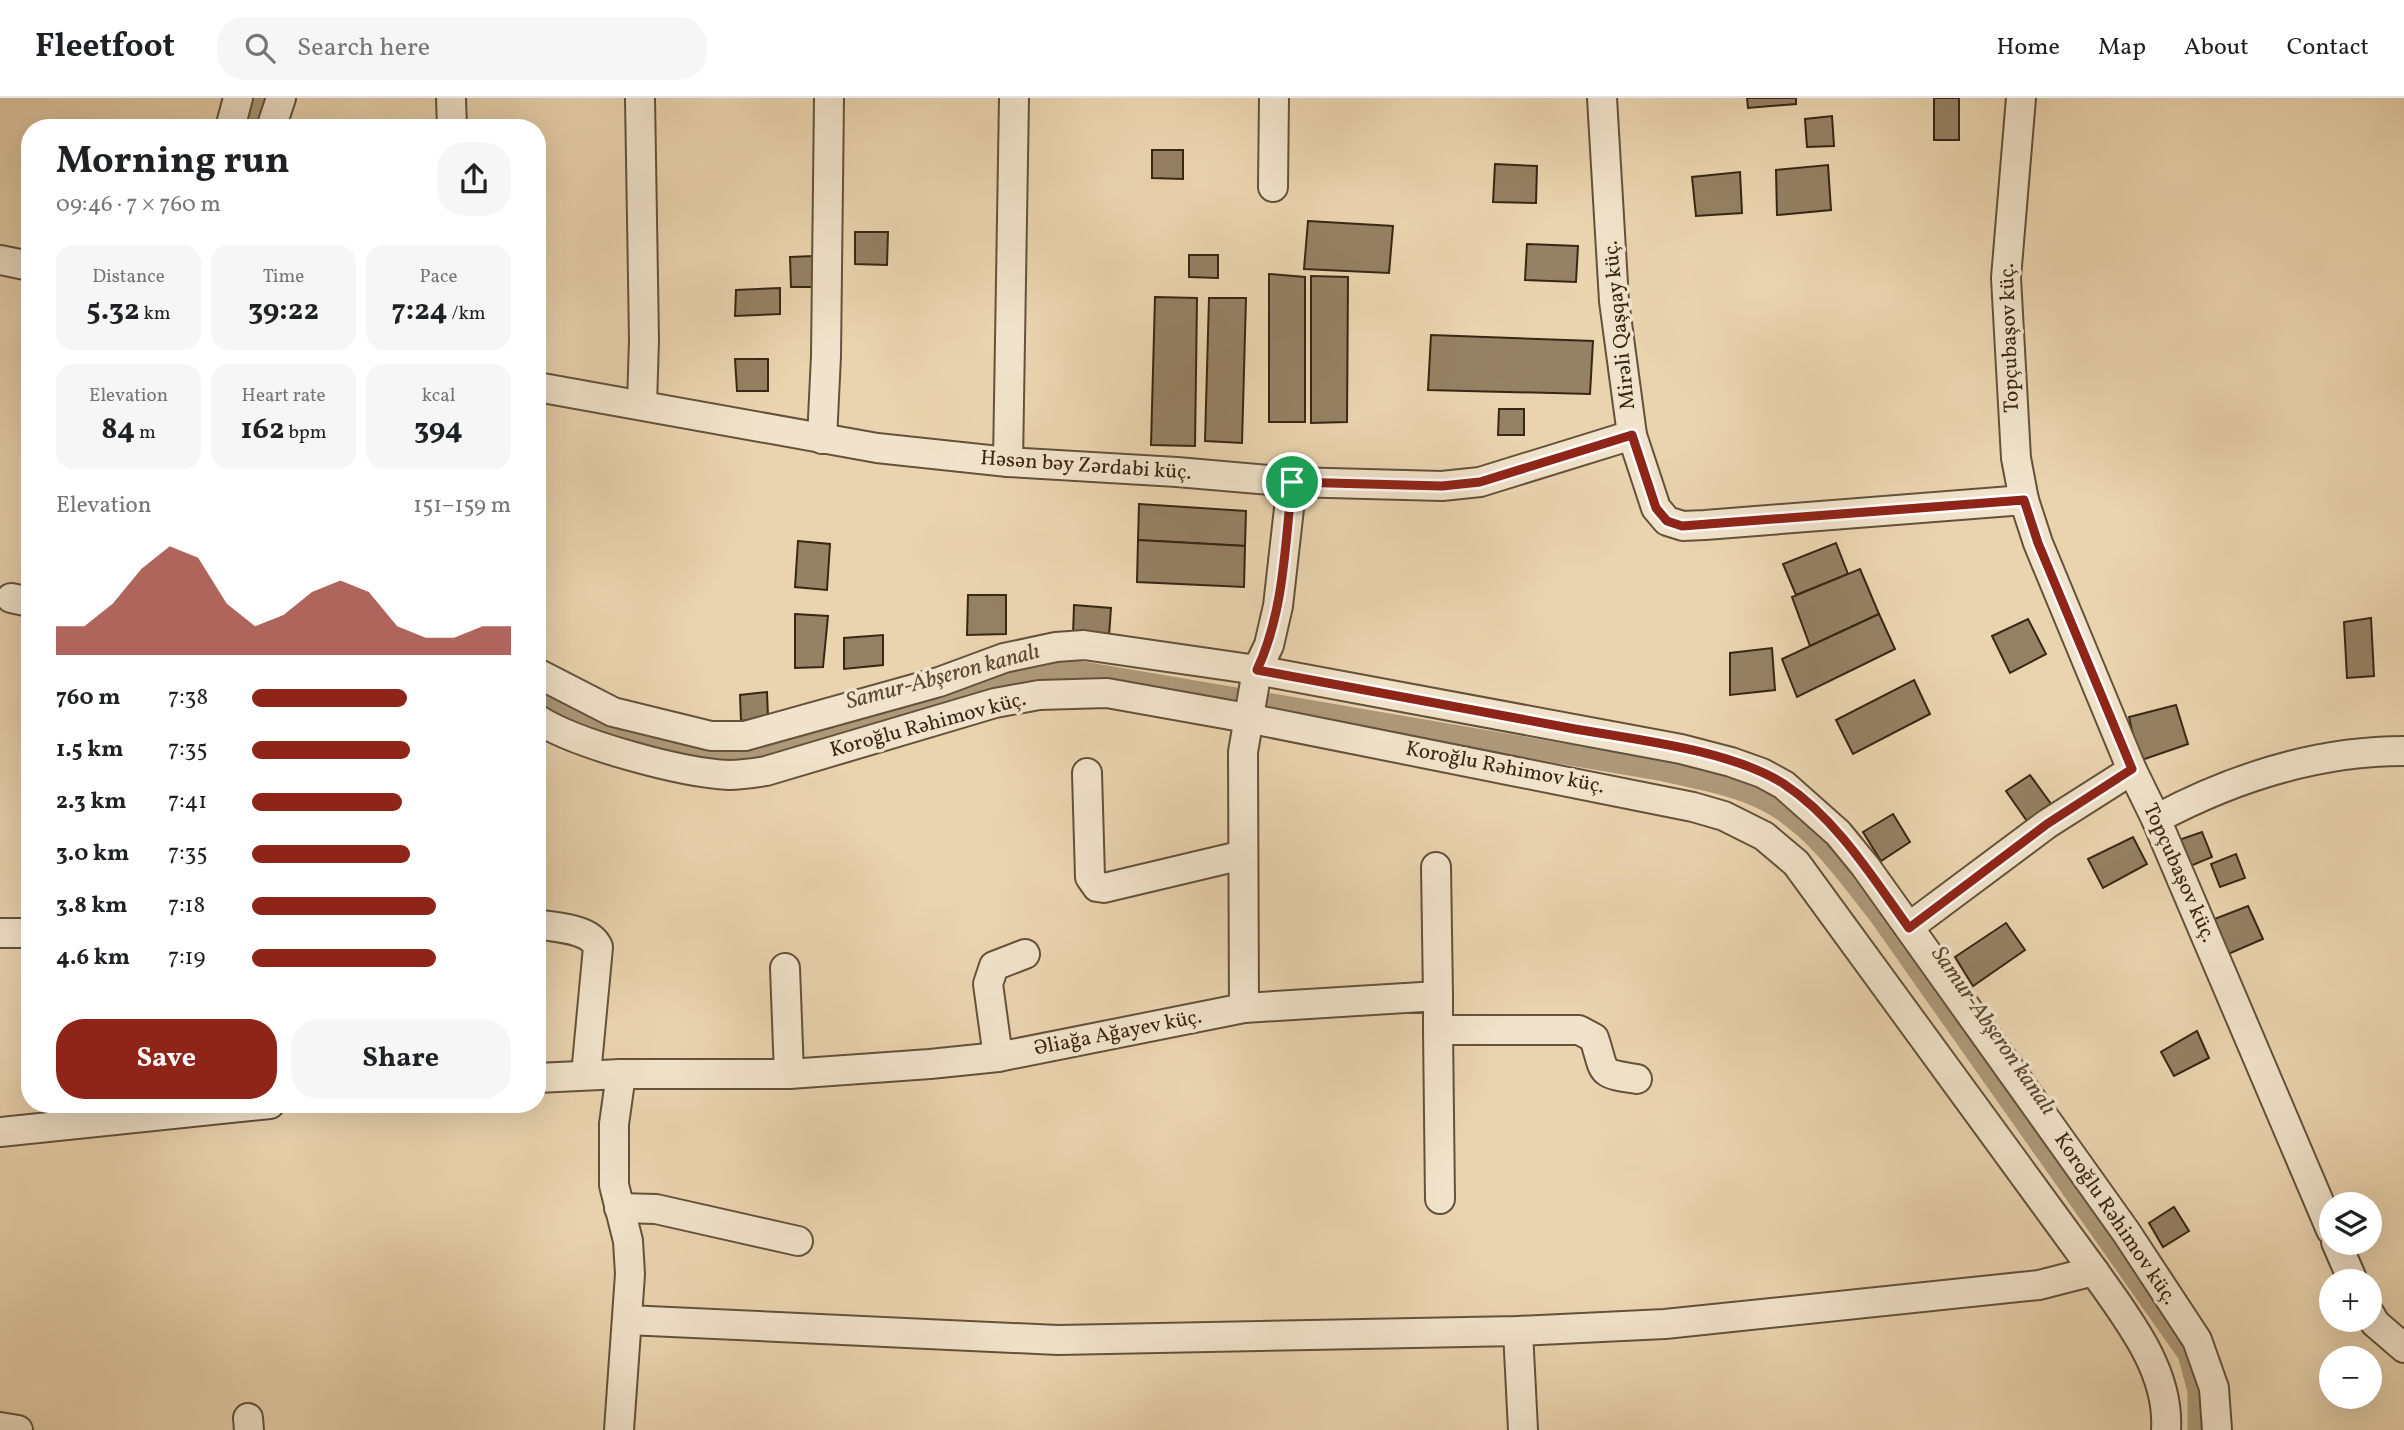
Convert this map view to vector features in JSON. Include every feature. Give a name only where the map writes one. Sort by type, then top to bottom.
[{"type":"street","points":[[232,119],[238,98]]},
{"type":"street","points":[[274,119],[281,98]]},
{"type":"street","points":[[451,98],[452,119]]},
{"type":"street","points":[[640,98],[644,340],[642,404]]},
{"type":"street","points":[[822,439],[827,356],[829,98]]},
{"type":"street","points":[[1008,462],[1014,98]]},
{"type":"street","points":[[1273,187],[1274,98]]},
{"type":"street","name":"Mirəli Qaşqay küç.","points":[[1602,98],[1614,301],[1632,435],[1656,508],[1667,521],[1682,526],[2024,500]]},
{"type":"street","name":"Topçubaşov küç.","points":[[2021,98],[2006,278],[2016,458],[2024,500],[2038,543],[2132,769],[2156,819],[2319,1202]]},
{"type":"street","points":[[0,260],[21,265]]},
{"type":"street","name":"Həsən bəy Zərdabi küç.","points":[[546,388],[877,448],[1008,462],[1292,482],[1442,486],[1480,482],[1632,435]]},
{"type":"street","points":[[1244,1008],[1241,785],[1247,718],[1257,670],[1269,645],[1278,606],[1292,482]]},
{"type":"street","name":"Koroğlu Rəhimov küç.","points":[[546,678],[613,712],[712,736],[745,736],[939,682],[1004,658],[1056,647],[1084,645],[1257,670],[1681,749],[1762,773],[1804,800],[1838,833],[2126,1232],[2197,1340],[2214,1388],[2217,1430]]},
{"type":"street","name":"Koroğlu Rəhimov küç.","points":[[546,725],[593,743],[671,765],[731,775],[766,771],[995,703],[1039,695],[1107,693],[1247,718],[1693,807],[1724,816],[1764,836],[1796,863],[2094,1271],[2139,1336],[2164,1396],[2166,1430]]},
{"type":"street","points":[[2156,819],[2200,796],[2298,763],[2336,755],[2404,751]]},
{"type":"street","points":[[1909,928],[2047,824],[2132,769]]},
{"type":"street","points":[[1087,773],[1090,877],[1097,887],[1104,888],[1243,855]]},
{"type":"street","points":[[1436,867],[1440,1199]]},
{"type":"street","points":[[546,926],[586,934],[594,938],[598,947],[586,1075]]},
{"type":"street","points":[[0,933],[21,933]]},
{"type":"street","points":[[998,1057],[988,984],[994,965],[1025,954]]},
{"type":"street","points":[[785,968],[789,1074]]},
{"type":"street","name":"Əliağa Ağayev küç.","points":[[546,1077],[848,1072],[998,1057],[1244,1008],[1438,996]]},
{"type":"street","points":[[1438,1030],[1579,1030],[1594,1038],[1602,1069],[1608,1075],[1637,1079]]},
{"type":"street","points":[[619,1430],[630,1274],[628,1241],[614,1185],[613,1154],[621,1074]]},
{"type":"street","points":[[0,1132],[151,1113]]},
{"type":"street","points":[[619,1208],[656,1209],[799,1241]]},
{"type":"street","points":[[627,1320],[1058,1340],[1518,1331],[1679,1323],[2039,1285],[2094,1271]]},
{"type":"street","points":[[2382,1329],[2404,1348]]},
{"type":"street","points":[[1518,1331],[1523,1430]]},
{"type":"street","points":[[0,1427],[18,1430]]},
{"type":"building","points":[[1747,98],[1796,98],[1796,104],[1748,108]]},
{"type":"building","points":[[1934,98],[1959,98],[1959,140],[1934,140]]},
{"type":"building","points":[[1832,116],[1834,146],[1807,147],[1805,119]]},
{"type":"building","points":[[1152,150],[1183,150],[1183,179],[1152,178]]},
{"type":"building","points":[[1495,164],[1537,166],[1536,203],[1493,202]]},
{"type":"building","points":[[1828,165],[1831,210],[1777,215],[1776,170]]},
{"type":"building","points":[[1740,172],[1742,213],[1696,216],[1692,177]]},
{"type":"building","points":[[1308,221],[1393,226],[1389,273],[1304,269]]},
{"type":"building","points":[[855,232],[888,232],[887,265],[855,264]]},
{"type":"building","points":[[1527,244],[1578,246],[1576,282],[1525,280]]},
{"type":"building","points":[[1189,255],[1218,255],[1218,278],[1189,277]]},
{"type":"building","points":[[813,256],[813,287],[791,287],[790,257]]},
{"type":"building","points":[[1269,274],[1305,277],[1305,422],[1269,422]]},
{"type":"building","points":[[1311,276],[1348,277],[1347,422],[1311,423]]},
{"type":"building","points":[[780,288],[780,314],[735,316],[736,290]]},
{"type":"building","points":[[1155,297],[1197,298],[1195,446],[1151,445]]},
{"type":"building","points":[[1209,298],[1246,298],[1242,443],[1205,441]]},
{"type":"building","points":[[1431,335],[1593,341],[1590,394],[1428,390]]},
{"type":"building","points":[[735,359],[768,359],[768,391],[737,391]]},
{"type":"building","points":[[1499,409],[1524,409],[1524,435],[1498,435]]},
{"type":"building","points":[[1139,504],[1246,511],[1245,546],[1138,540]]},
{"type":"building","points":[[1138,540],[1245,546],[1244,587],[1137,582]]},
{"type":"building","points":[[798,541],[830,544],[827,590],[795,587]]},
{"type":"building","points":[[1836,543],[1848,574],[1796,595],[1783,564]]},
{"type":"building","points":[[1860,569],[1879,614],[1810,646],[1792,597]]},
{"type":"building","points":[[968,595],[1006,595],[1006,634],[967,635]]},
{"type":"building","points":[[1074,605],[1111,608],[1109,636],[1073,636]]},
{"type":"building","points":[[795,614],[828,616],[823,667],[795,668]]},
{"type":"building","points":[[1879,614],[1895,649],[1797,697],[1782,659]]},
{"type":"building","points":[[2371,618],[2374,676],[2347,678],[2344,622]]},
{"type":"building","points":[[2028,619],[2046,654],[2010,673],[1992,636]]},
{"type":"building","points":[[883,635],[883,665],[844,669],[844,638]]},
{"type":"building","points":[[1772,648],[1775,690],[1730,695],[1730,653]]},
{"type":"building","points":[[1914,680],[1930,714],[1853,754],[1836,720]]},
{"type":"building","points":[[767,692],[768,717],[741,721],[740,695]]},
{"type":"building","points":[[2176,705],[2188,744],[2139,761],[2129,717]]},
{"type":"building","points":[[2030,775],[2054,808],[2029,824],[2006,791]]},
{"type":"building","points":[[1893,814],[1910,842],[1881,861],[1863,832]]},
{"type":"building","points":[[2202,832],[2212,857],[2181,870],[2170,843]]},
{"type":"building","points":[[2133,837],[2147,864],[2103,888],[2088,859]]},
{"type":"building","points":[[2236,854],[2245,878],[2220,887],[2211,864]]},
{"type":"building","points":[[2248,906],[2263,939],[2219,958],[2204,923]]},
{"type":"building","points":[[2006,923],[2025,950],[1973,986],[1955,957]]},
{"type":"building","points":[[2197,1031],[2209,1058],[2174,1076],[2161,1052]]},
{"type":"building","points":[[2174,1207],[2189,1231],[2163,1247],[2149,1223]]},
{"type":"waterway","name":"Samur-Abşeron kanalı","points":[[257,119],[264,98]]},
{"type":"waterway","name":"Samur-Abşeron kanalı","points":[[546,698],[606,727],[656,745],[707,755],[736,757],[768,752],[1044,674],[1078,671],[1664,771],[1722,785],[1764,800],[1792,817],[1820,842],[1879,915],[2188,1354],[2198,1391],[2198,1430]]},
{"type":"route","points":[[1632,435],[1656,508],[1667,521],[1682,526],[2024,500],[2038,543],[2132,769],[2047,824],[1909,928],[1838,833],[1804,800],[1762,773],[1681,749],[1257,670],[1269,645],[1278,606],[1292,482],[1442,486],[1480,482],[1632,435]]}]
